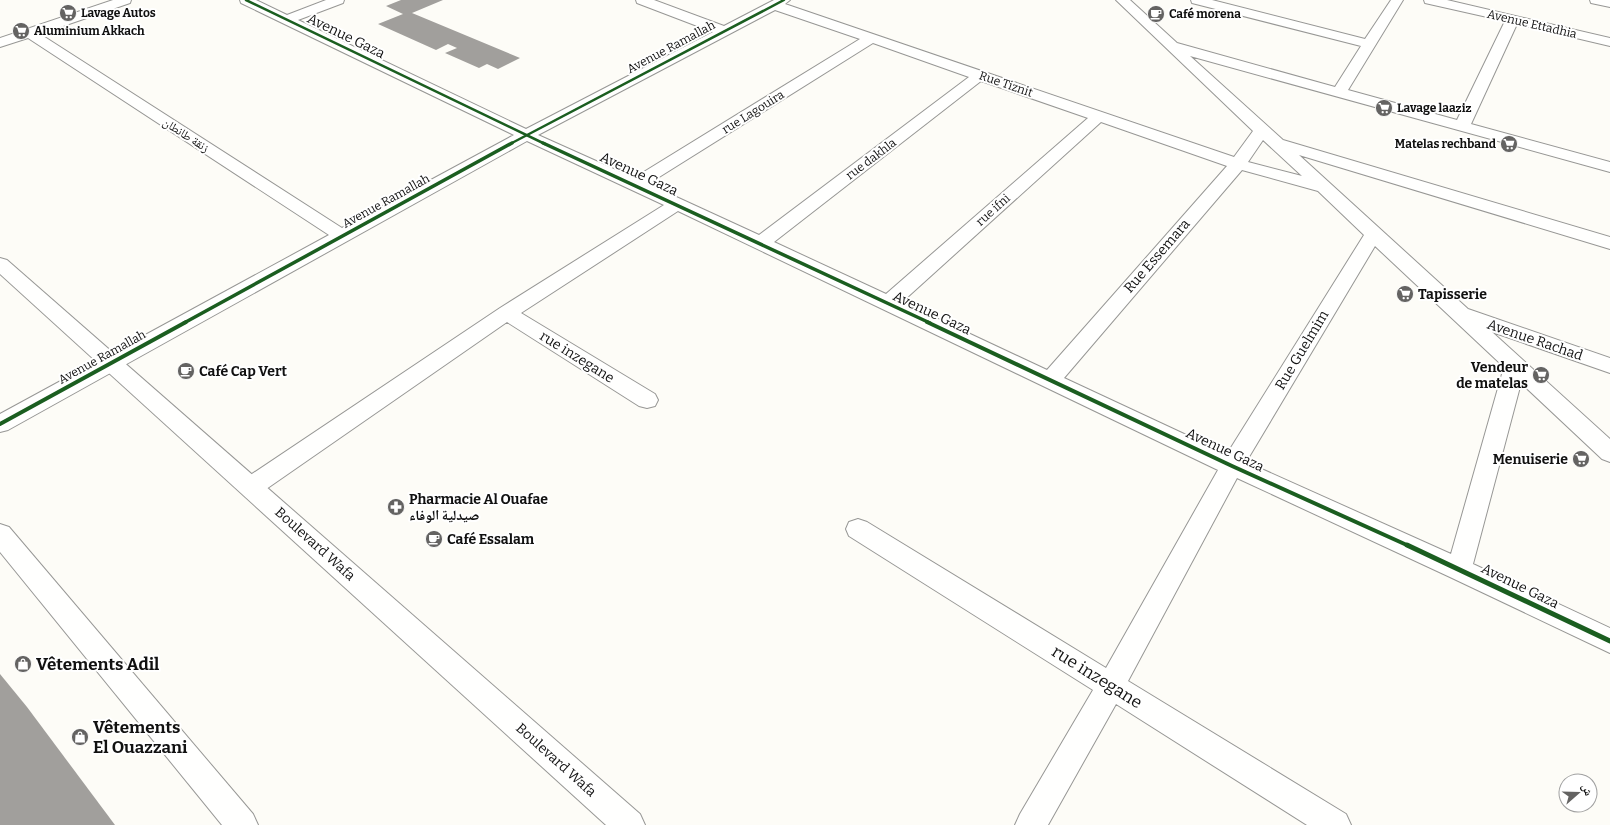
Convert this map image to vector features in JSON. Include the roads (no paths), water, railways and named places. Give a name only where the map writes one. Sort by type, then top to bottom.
[{"type":"street","points":[[0,43],[125,0]]},
{"type":"street","name":"Avenue Gaza","points":[[246,0],[526,135],[761,243],[887,304],[1232,466],[1459,569],[1610,642]]},
{"type":"street","points":[[286,20],[338,0]]},
{"type":"street","points":[[642,0],[724,31]]},
{"type":"street","points":[[1122,0],[1610,453]]},
{"type":"street","points":[[1197,0],[1368,44]]},
{"type":"street","points":[[1339,92],[1397,0]]},
{"type":"street","name":"Avenue Ettadhia","points":[[1430,0],[1610,42]]},
{"type":"street","points":[[1596,0],[1610,3]]},
{"type":"street","name":"Avenue Ramallah","points":[[0,424],[526,135],[779,3]]},
{"type":"street","name":"Rue Tiznit","points":[[779,3],[870,39],[980,75],[1238,164],[1324,188]]},
{"type":"street","points":[[1462,126],[1513,19]]},
{"type":"street","name":"زنقة طانطان","points":[[30,33],[342,236]]},
{"type":"street","name":"rue Lagouira","points":[[635,185],[870,39]]},
{"type":"street","points":[[1172,46],[1608,166],[1610,148]]},
{"type":"street","name":"rue dakhla","points":[[761,243],[980,75]]},
{"type":"street","name":"rue ifni","points":[[887,304],[1099,116]]},
{"type":"street","name":"Rue Essemara","points":[[1050,380],[1238,164],[1262,130]]},
{"type":"street","points":[[1277,143],[1610,243]]},
{"type":"street","points":[[251,487],[507,313],[677,204]]},
{"type":"street","name":"Rue Guelmim","points":[[1031,825],[1111,686],[1232,466],[1373,234]]},
{"type":"street","name":"Boulevard Wafa","points":[[0,264],[629,825]]},
{"type":"street","name":"rue inzegane","points":[[507,313],[647,400]]},
{"type":"street","name":"Avenue Rachad","points":[[1460,314],[1610,366]]},
{"type":"street","points":[[1459,569],[1515,365]]},
{"type":"street","name":"rue inzegane","points":[[858,529],[1335,825]]},
{"type":"street","points":[[0,534],[242,825]]},
{"type":"place","name":"Lavage Autos","points":[[68,13]]},
{"type":"place","name":"Café morena","points":[[1156,14]]},
{"type":"place","name":"Aluminium Akkach","points":[[21,31]]},
{"type":"place","name":"Lavage laaziz","points":[[1384,108]]},
{"type":"place","name":"Matelas rechband","points":[[1509,144]]},
{"type":"place","name":"Tapisserie","points":[[1405,294]]},
{"type":"place","name":"Café Cap Vert","points":[[186,371]]},
{"type":"place","name":"Vendeur de matelas","points":[[1541,375]]},
{"type":"place","name":"Menuiserie","points":[[1581,459]]},
{"type":"place","name":"Pharmacie Al Ouafae صيدلية الوفاء","points":[[396,507]]},
{"type":"place","name":"Café Essalam","points":[[434,539]]},
{"type":"place","name":"Vêtements Adil","points":[[23,664]]},
{"type":"place","name":"Vêtements El Ouazzani","points":[[80,737]]}]
